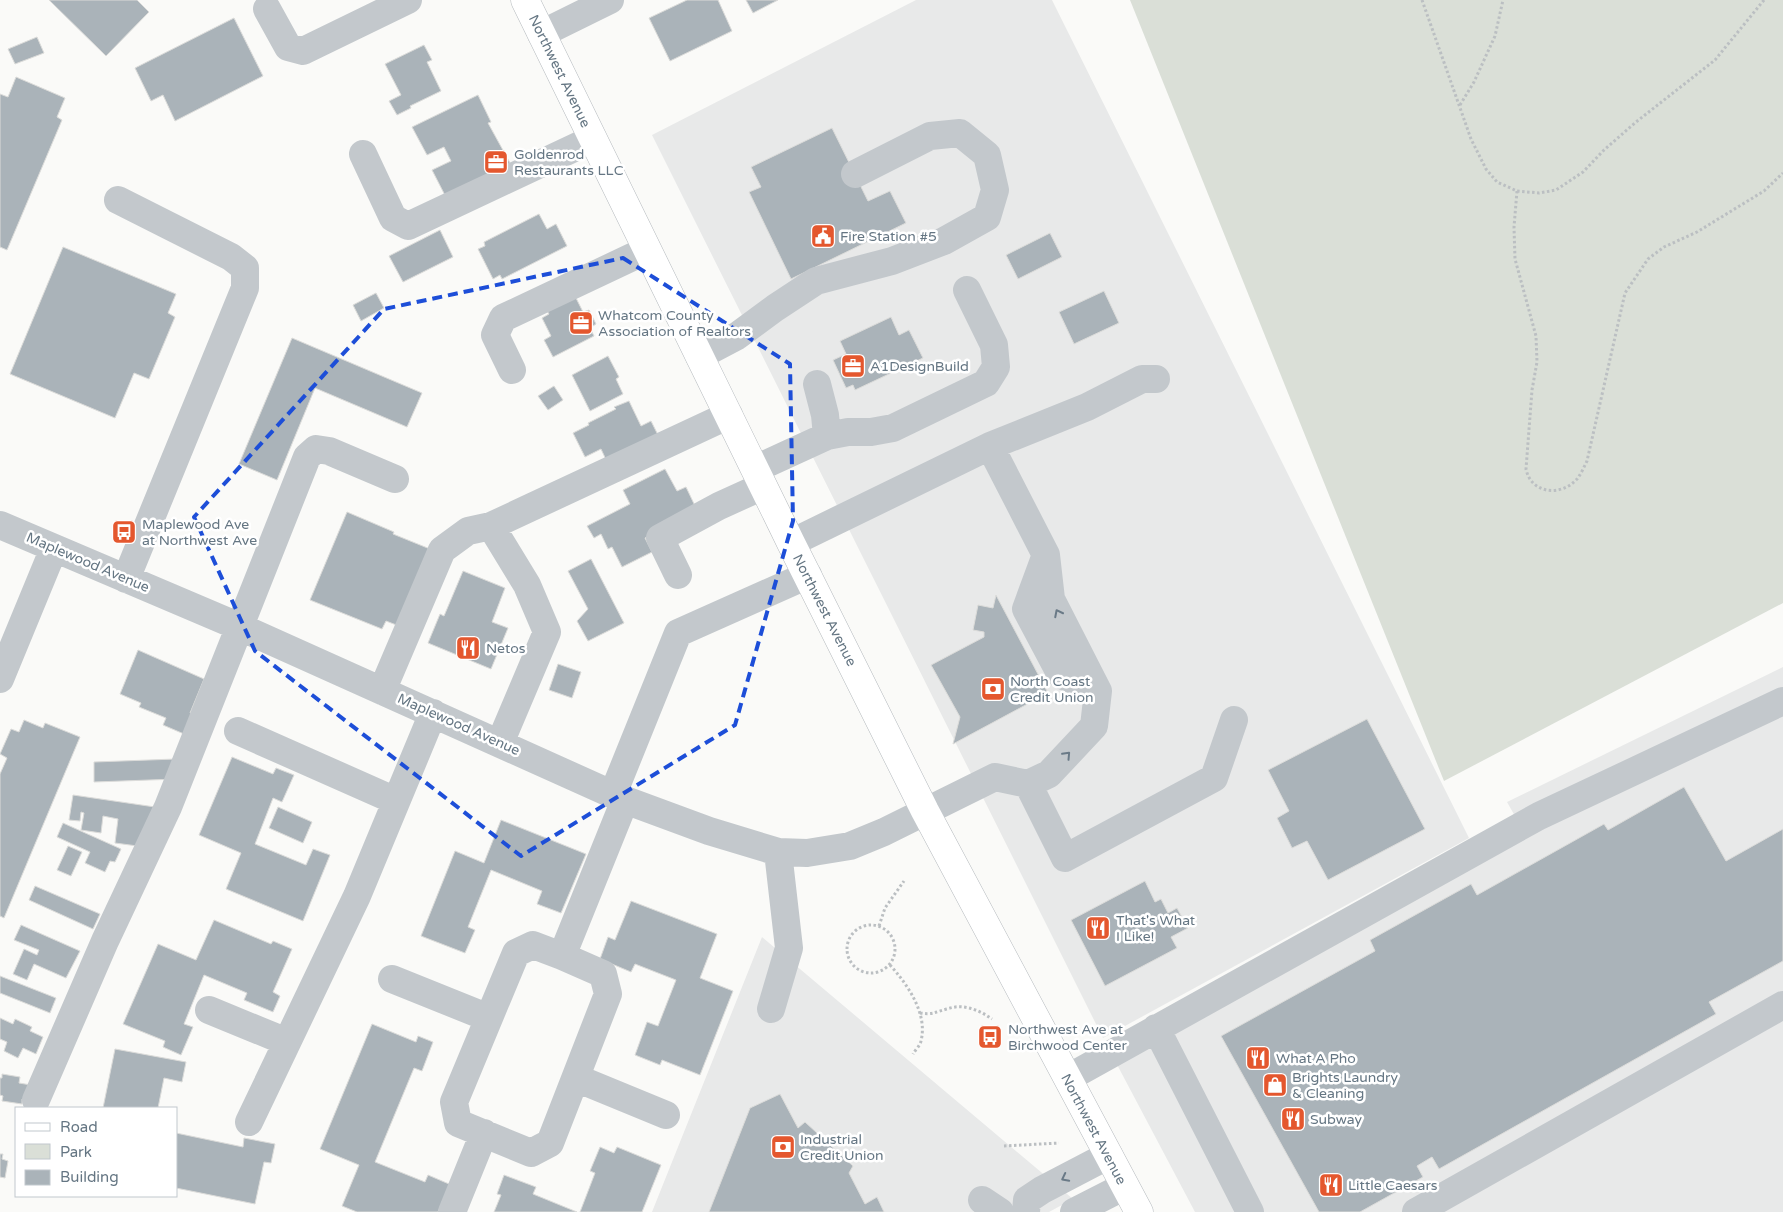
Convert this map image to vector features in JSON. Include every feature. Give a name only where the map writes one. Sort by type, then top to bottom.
[{"type":"main road","name":"Northwest Avenue","points":[[525,0],[791,544],[925,810],[1138,1212]]},
{"type":"street","points":[[267,9],[288,47],[304,51],[408,0]]},
{"type":"street","points":[[541,34],[610,0]]},
{"type":"street","points":[[699,356],[737,336],[816,281],[892,261],[944,240],[987,217],[995,190],[987,155],[960,133],[930,136],[855,174]]},
{"type":"street","points":[[363,154],[393,218],[408,226],[593,139]]},
{"type":"street","points":[[118,200],[231,257],[245,268],[245,288],[126,579]]},
{"type":"street","points":[[512,370],[495,335],[503,318],[647,250]]},
{"type":"street","points":[[678,575],[660,538],[719,506],[759,477],[827,436],[893,428],[986,383],[996,367],[994,345],[967,290]]},
{"type":"street","points":[[791,544],[990,446],[1087,408],[1142,379],[1156,379]]},
{"type":"street","points":[[818,384],[825,415],[827,436]]},
{"type":"street","points":[[382,691],[442,550],[468,531],[491,526],[729,415]]},
{"type":"street","points":[[990,446],[1046,555],[1051,599],[1098,691],[1094,726],[1049,774],[1028,784],[1066,858],[1214,778],[1234,720]]},
{"type":"street","points":[[36,1100],[105,941],[168,807],[307,457],[316,449],[329,451],[395,479]]},
{"type":"street","name":"Maplewood Avenue","points":[[0,525],[240,627],[619,797],[709,831],[778,852],[806,853],[850,846],[884,832],[925,810],[995,777],[1028,784]]},
{"type":"street","points":[[491,526],[527,585],[546,632],[500,742]]},
{"type":"street","points":[[0,679],[54,548]]},
{"type":"street","points":[[562,956],[678,633],[808,575]]},
{"type":"street","points":[[1068,1078],[1539,816],[1783,701]]},
{"type":"street","points":[[249,1122],[356,896],[433,713]]},
{"type":"street","points":[[238,731],[396,801]]},
{"type":"street","points":[[771,1008],[789,948],[778,852]]},
{"type":"street","points":[[533,945],[562,956],[604,974],[608,994],[550,1143],[531,1152],[458,1122],[454,1102],[516,953],[533,945]]},
{"type":"street","points":[[392,979],[489,1018]]},
{"type":"street","points":[[1427,1209],[1783,1005]]},
{"type":"street","points":[[209,1010],[287,1042]]},
{"type":"street","points":[[1156,1028],[1250,1212]]},
{"type":"street","points":[[576,1078],[666,1115]]},
{"type":"street","points":[[452,1212],[484,1133]]},
{"type":"street","points":[[1026,1212],[1027,1200],[1042,1190],[1109,1155]]},
{"type":"street","points":[[1074,1212],[1125,1186]]},
{"type":"path","points":[[1422,0],[1471,139],[1486,169],[1497,182],[1517,191],[1539,193],[1556,190],[1583,172],[1630,127],[1715,60],[1764,0]]},
{"type":"path","points":[[1460,104],[1474,82],[1495,36],[1503,0]]},
{"type":"path","points":[[1517,191],[1514,227],[1515,259],[1536,336],[1537,362],[1532,390],[1526,469],[1528,479],[1536,486],[1542,489],[1556,490],[1566,487],[1576,479],[1587,461],[1625,294],[1648,259],[1664,247],[1696,232],[1764,191],[1783,173]]},
{"type":"path","points":[[879,926],[885,908],[904,881]]},
{"type":"path","points":[[872,924],[886,929],[895,942],[894,958],[890,965],[876,973],[860,971],[854,966],[846,951],[850,935],[856,929],[872,924]]},
{"type":"path","points":[[890,965],[907,987],[920,1013],[922,1027],[921,1043],[913,1054]]},
{"type":"path","points":[[920,1013],[932,1014],[948,1008],[973,1008],[992,1019]]},
{"type":"path","points":[[1004,1146],[1059,1143]]},
{"type":"highlighted area","points":[[623,258],[790,364],[793,521],[735,725],[521,856],[255,651],[194,517],[384,309]]},
{"type":"shaded area","points":[[916,0],[1052,0],[1469,838],[1103,1038],[652,135]]},
{"type":"shaded area","points":[[1783,667],[1783,1212],[1195,1212],[1113,1057],[1524,832],[1507,802]]},
{"type":"shaded area","points":[[762,937],[1073,1199],[1049,1212],[652,1212]]},
{"type":"green space","points":[[1130,0],[1783,0],[1783,603],[1444,781]]},
{"type":"building","points":[[49,0],[137,0],[149,12],[106,56]]},
{"type":"building","points":[[687,0],[718,0],[732,31],[670,61],[649,18]]},
{"type":"building","points":[[746,0],[778,0],[753,13]]},
{"type":"building","points":[[234,18],[263,76],[175,121],[163,95],[151,101],[135,68]]},
{"type":"building","points":[[37,37],[44,53],[15,64],[8,49]]},
{"type":"building","points":[[424,45],[432,60],[427,62],[441,91],[410,106],[411,108],[397,115],[389,101],[401,95],[385,64]]},
{"type":"building","points":[[16,77],[65,98],[57,117],[62,120],[7,250],[0,247],[0,94],[8,97]]},
{"type":"building","points":[[478,95],[491,122],[488,123],[515,172],[450,205],[432,170],[451,161],[444,147],[427,155],[412,127]]},
{"type":"building","points":[[832,128],[868,201],[890,191],[906,223],[791,279],[749,192],[761,187],[751,167]]},
{"type":"building","points":[[539,214],[547,229],[556,224],[567,246],[502,279],[500,275],[493,279],[478,249],[485,246],[484,242]]},
{"type":"building","points":[[440,230],[453,257],[403,282],[389,256]]},
{"type":"building","points":[[1050,233],[1062,257],[1018,279],[1006,255]]},
{"type":"building","points":[[63,247],[176,294],[168,313],[175,317],[149,379],[134,373],[115,418],[10,374]]},
{"type":"building","points":[[1104,291],[1119,323],[1074,344],[1059,312]]},
{"type":"building","points":[[573,292],[583,312],[589,310],[596,324],[590,328],[594,336],[553,357],[544,340],[551,336],[542,318],[549,314],[544,306]]},
{"type":"building","points":[[376,293],[384,308],[361,321],[353,305]]},
{"type":"building","points":[[891,317],[899,335],[909,330],[923,358],[855,390],[853,385],[846,388],[833,360],[846,354],[840,341]]},
{"type":"building","points":[[292,338],[422,393],[407,427],[315,388],[277,480],[239,464]]},
{"type":"building","points":[[608,356],[619,377],[616,379],[623,394],[590,411],[572,375]]},
{"type":"building","points":[[554,386],[563,400],[548,410],[538,396]]},
{"type":"building","points":[[629,401],[641,426],[651,421],[661,441],[609,466],[601,449],[585,457],[573,433],[616,409],[614,407]]},
{"type":"building","points":[[665,469],[677,491],[686,487],[696,508],[687,517],[645,538],[652,552],[622,567],[612,547],[608,549],[601,534],[594,538],[587,526],[630,504],[623,490]]},
{"type":"building","points":[[347,512],[430,549],[399,626],[386,621],[382,629],[310,600]]},
{"type":"building","points":[[591,559],[624,623],[588,641],[577,621],[588,609],[568,571]]},
{"type":"building","points":[[463,571],[505,588],[492,622],[508,628],[491,669],[428,643],[440,614],[444,616]]},
{"type":"building","points":[[996,595],[1048,693],[953,744],[960,717],[931,665],[984,637],[984,632],[973,630],[978,605],[993,608]]},
{"type":"building","points":[[138,650],[204,679],[190,713],[192,714],[184,734],[163,725],[166,718],[139,707],[141,703],[120,694]]},
{"type":"building","points":[[558,664],[581,672],[572,698],[549,690]]},
{"type":"building","points":[[1367,719],[1425,829],[1328,880],[1307,841],[1292,848],[1277,818],[1289,811],[1268,770]]},
{"type":"building","points":[[24,720],[43,728],[45,723],[80,737],[4,918],[0,916],[0,774],[7,758],[0,754],[11,729],[19,732]]},
{"type":"building","points":[[232,757],[273,774],[276,768],[294,775],[282,802],[273,798],[255,844],[306,865],[313,849],[330,855],[303,921],[226,889],[241,853],[199,835]]},
{"type":"building","points":[[176,759],[177,779],[94,782],[94,762]]},
{"type":"building","points":[[1684,787],[1726,861],[1783,829],[1783,961],[1709,1002],[1716,1014],[1439,1169],[1432,1157],[1417,1166],[1423,1177],[1360,1212],[1319,1212],[1221,1036],[1375,951],[1370,940],[1471,884],[1477,895],[1604,824],[1608,830]]},
{"type":"building","points":[[73,795],[155,807],[145,847],[115,843],[118,819],[103,816],[101,833],[81,830],[84,813],[81,812],[80,821],[69,820]]},
{"type":"building","points":[[278,807],[312,822],[303,843],[269,828]]},
{"type":"building","points":[[501,820],[586,854],[561,913],[537,904],[542,891],[491,870],[468,927],[475,930],[465,953],[421,936],[455,851],[484,863]]},
{"type":"building","points":[[63,823],[121,849],[115,862],[110,861],[105,872],[85,863],[90,852],[57,837]]},
{"type":"building","points":[[68,846],[82,852],[71,876],[57,870]]},
{"type":"building","points":[[1145,881],[1155,902],[1161,899],[1168,913],[1177,908],[1188,928],[1171,937],[1177,948],[1105,986],[1071,920]]},
{"type":"building","points":[[35,886],[100,914],[93,929],[29,900]]},
{"type":"building","points":[[631,901],[717,934],[700,978],[733,991],[700,1075],[662,1060],[660,1065],[635,1055],[647,1022],[658,1026],[676,980],[635,964],[631,972],[600,959],[608,937],[615,940]]},
{"type":"building","points":[[214,920],[271,944],[273,941],[292,949],[273,992],[280,996],[273,1012],[244,1000],[247,993],[204,975],[184,1024],[193,1027],[181,1055],[163,1047],[165,1041],[123,1024],[158,944],[196,960]]},
{"type":"building","points":[[21,925],[80,951],[66,978],[34,964],[27,980],[13,974],[24,949],[37,955],[39,950],[14,940]]},
{"type":"building","points":[[0,976],[56,998],[50,1013],[0,993]]},
{"type":"building","points":[[0,1018],[13,1024],[15,1019],[32,1027],[30,1031],[43,1037],[36,1054],[23,1048],[18,1058],[4,1051],[7,1042],[0,1039]]},
{"type":"building","points":[[372,1024],[416,1042],[418,1036],[433,1042],[422,1071],[414,1068],[375,1162],[425,1182],[428,1175],[456,1187],[443,1200],[438,1212],[357,1212],[342,1206],[359,1165],[320,1149]]},
{"type":"building","points":[[115,1049],[186,1062],[182,1082],[164,1078],[158,1107],[103,1107]]},
{"type":"building","points":[[2,1074],[20,1077],[19,1083],[37,1086],[35,1101],[22,1099],[22,1104],[2,1101],[0,1078],[2,1078]]},
{"type":"building","name":"Industrial Credit Union","points":[[780,1094],[798,1128],[805,1122],[853,1166],[849,1173],[865,1204],[877,1197],[884,1212],[709,1212],[750,1108]]},
{"type":"building","points":[[178,1133],[243,1147],[244,1138],[275,1144],[271,1163],[264,1162],[255,1204],[178,1188]]},
{"type":"building","points":[[600,1147],[614,1153],[617,1147],[661,1165],[642,1212],[580,1212],[595,1173],[590,1171]]},
{"type":"building","points":[[0,1154],[3,1154],[2,1159],[8,1161],[5,1178],[0,1177]]},
{"type":"building","points":[[504,1175],[536,1187],[533,1194],[577,1212],[494,1212],[501,1195],[497,1194]]},
{"type":"place","name":"Goldenrod Restaurants LLC","points":[[496,162]]},
{"type":"place","name":"Fire Station #5","points":[[823,236]]},
{"type":"place","name":"Whatcom County Association of Realtors","points":[[581,323]]},
{"type":"place","name":"A1DesignBuild","points":[[853,366]]},
{"type":"place","name":"Maplewood Ave at Northwest Ave","points":[[124,532]]},
{"type":"place","name":"Netos","points":[[468,648]]},
{"type":"place","name":"North Coast Credit Union","points":[[993,689]]},
{"type":"place","name":"That's What I Like!","points":[[1098,928]]},
{"type":"place","name":"Northwest Ave at Birchwood Center","points":[[990,1037]]},
{"type":"place","name":"What A Pho","points":[[1258,1058]]},
{"type":"place","name":"Brights Laundry & Cleaning","points":[[1275,1085]]},
{"type":"place","name":"Subway","points":[[1293,1119]]},
{"type":"place","name":"Industrial Credit Union","points":[[783,1147]]},
{"type":"place","name":"Little Caesars","points":[[1331,1185]]}]
